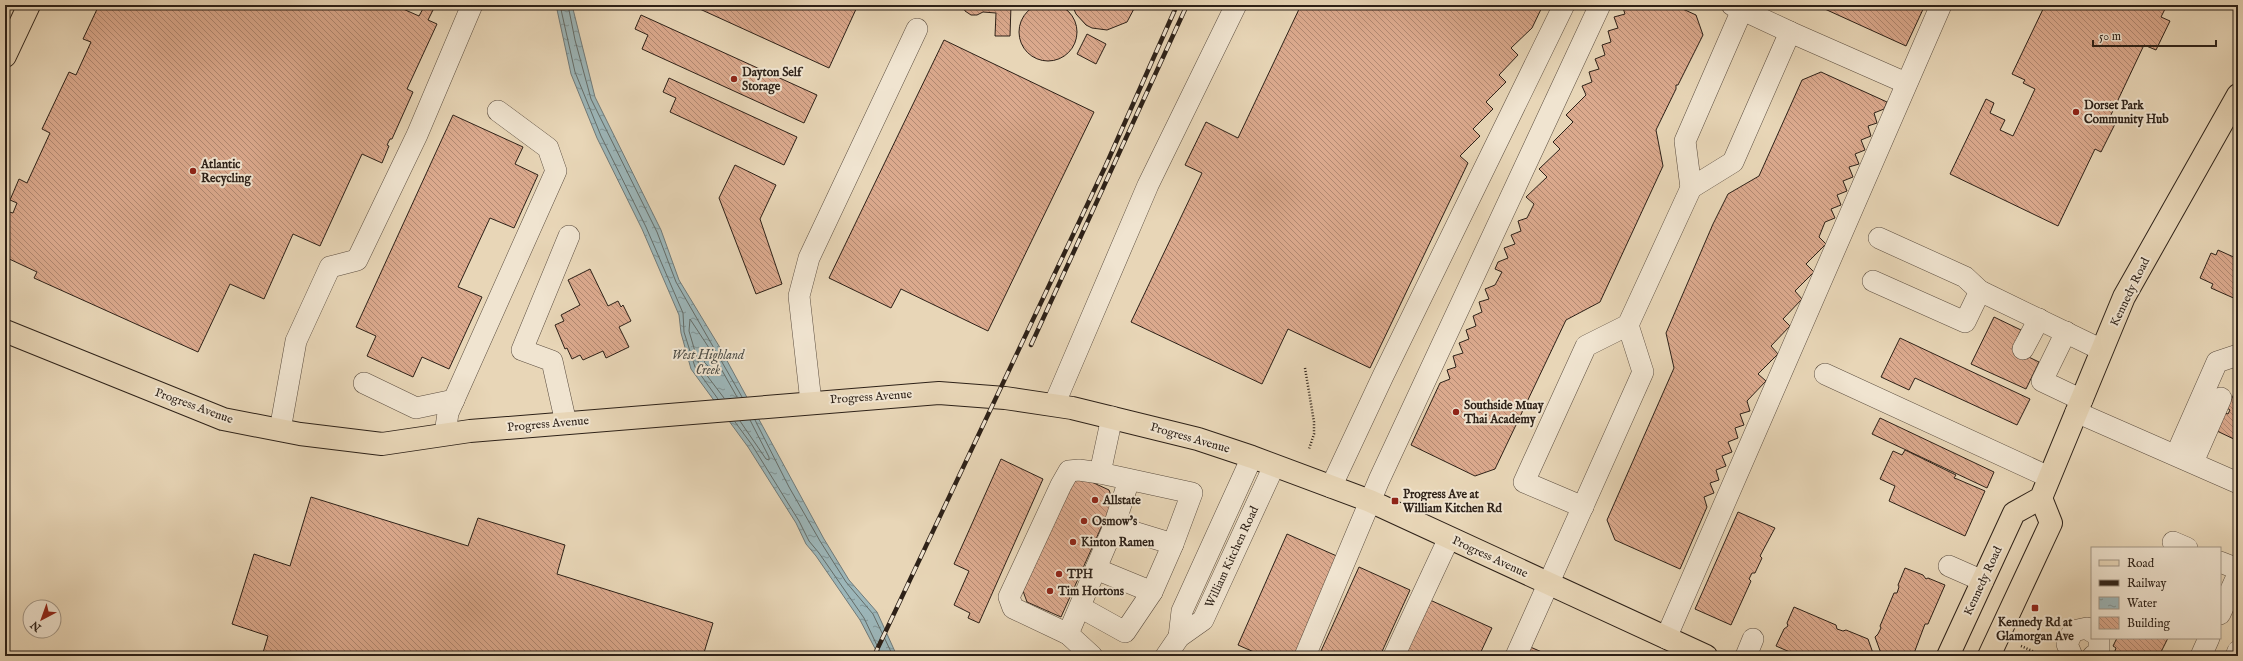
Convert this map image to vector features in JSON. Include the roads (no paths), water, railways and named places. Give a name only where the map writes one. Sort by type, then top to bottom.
[{"type":"main road","points":[[5,56],[29,5]]},
{"type":"main road","name":"Kennedy Road","points":[[1948,656],[2014,513],[2041,498],[2124,297],[2238,95]]},
{"type":"main road","name":"Progress Avenue","points":[[6,330],[223,419],[280,430],[382,444],[445,434],[939,392],[1005,398],[1054,405],[1112,417],[1198,439],[1252,457],[1370,501],[1701,655]]},
{"type":"main road","points":[[1989,656],[2051,523],[2041,498]]},
{"type":"street","points":[[280,430],[296,341],[299,334],[330,267],[357,260],[417,135],[472,5]]},
{"type":"street","points":[[1054,405],[1148,185],[1236,5]]},
{"type":"street","points":[[1331,487],[1382,376],[1564,5]]},
{"type":"street","points":[[1305,656],[1370,501],[1600,5]]},
{"type":"street","points":[[1666,638],[1941,5]]},
{"type":"street","points":[[1583,508],[1524,482],[1586,346],[1628,325],[1691,188],[1685,141],[1737,7],[1906,83]]},
{"type":"street","points":[[811,402],[799,296],[809,258],[917,29]]},
{"type":"street","points":[[1691,188],[1733,162],[1790,32]]},
{"type":"street","points":[[445,434],[448,414],[556,171],[548,148],[498,112]]},
{"type":"street","points":[[566,423],[552,361],[522,350],[570,236]]},
{"type":"street","points":[[1879,238],[1965,277],[1980,291],[2102,350]]},
{"type":"street","points":[[1873,281],[1966,322],[1980,291]]},
{"type":"street","points":[[2023,349],[2039,319]]},
{"type":"street","points":[[1516,656],[1643,372],[1628,325]]},
{"type":"street","points":[[2066,332],[2042,381],[2079,406],[2184,459],[2238,483]]},
{"type":"street","points":[[2184,459],[2217,362],[2238,355]]},
{"type":"street","points":[[1825,374],[2050,477]]},
{"type":"street","points":[[364,383],[416,408],[454,400]]},
{"type":"street","points":[[2184,459],[2220,398]]},
{"type":"street","points":[[1100,473],[1112,417]]},
{"type":"street","name":"William Kitchen Road","points":[[1173,650],[1182,611],[1252,457]]},
{"type":"street","name":"William Kitchen Road","points":[[1173,650],[1203,620],[1274,466]]},
{"type":"street","points":[[1080,607],[1125,632],[1152,592],[1173,544],[1192,493],[1100,473],[1079,470],[1069,471],[1061,485],[1009,597],[1013,608],[1068,634],[1092,656]]},
{"type":"street","points":[[1068,634],[1114,526],[1129,480]]},
{"type":"street","points":[[1114,526],[1173,544]]},
{"type":"street","points":[[1394,656],[1448,538]]},
{"type":"street","points":[[2221,562],[2238,569]]},
{"type":"street","points":[[1949,566],[1983,581]]},
{"type":"street","points":[[1096,569],[1152,592]]},
{"type":"street","points":[[2221,612],[2238,574]]},
{"type":"street","points":[[2072,656],[2067,644],[2073,631],[2087,628],[2091,631]]},
{"type":"street","points":[[2093,656],[2099,652],[2099,639]]},
{"type":"street","points":[[2201,656],[2209,639]]},
{"type":"street","points":[[2236,656],[2238,651]]},
{"type":"water","name":"West Highland Creek","points":[[556,5],[572,5],[595,97],[661,230],[679,280],[719,346],[824,539],[849,580],[877,612],[897,656],[879,656],[860,620],[816,556],[806,544],[796,523],[748,447],[691,369],[681,333],[679,315],[642,229],[597,138],[571,74]]},
{"type":"railway","points":[[874,656],[1106,165],[1177,5]]},
{"type":"railway","points":[[1031,345],[1187,5]]},
{"type":"place","name":"Dayton Self Storage","points":[[734,79]]},
{"type":"place","name":"Dorset Park Community Hub","points":[[2076,112]]},
{"type":"place","name":"Atlantic Recycling","points":[[193,171]]},
{"type":"place","name":"Southside Muay Thai Academy","points":[[1456,412]]},
{"type":"place","name":"Allstate","points":[[1095,500]]},
{"type":"place","name":"Progress Ave at William Kitchen Rd","points":[[1395,501]]},
{"type":"place","name":"Osmow's","points":[[1084,521]]},
{"type":"place","name":"Kinton Ramen","points":[[1073,542]]},
{"type":"place","name":"TPH","points":[[1059,574]]},
{"type":"place","name":"Tim Hortons","points":[[1050,591]]},
{"type":"place","name":"Kennedy Rd at Glamorgan Ave","points":[[2035,608]]}]
